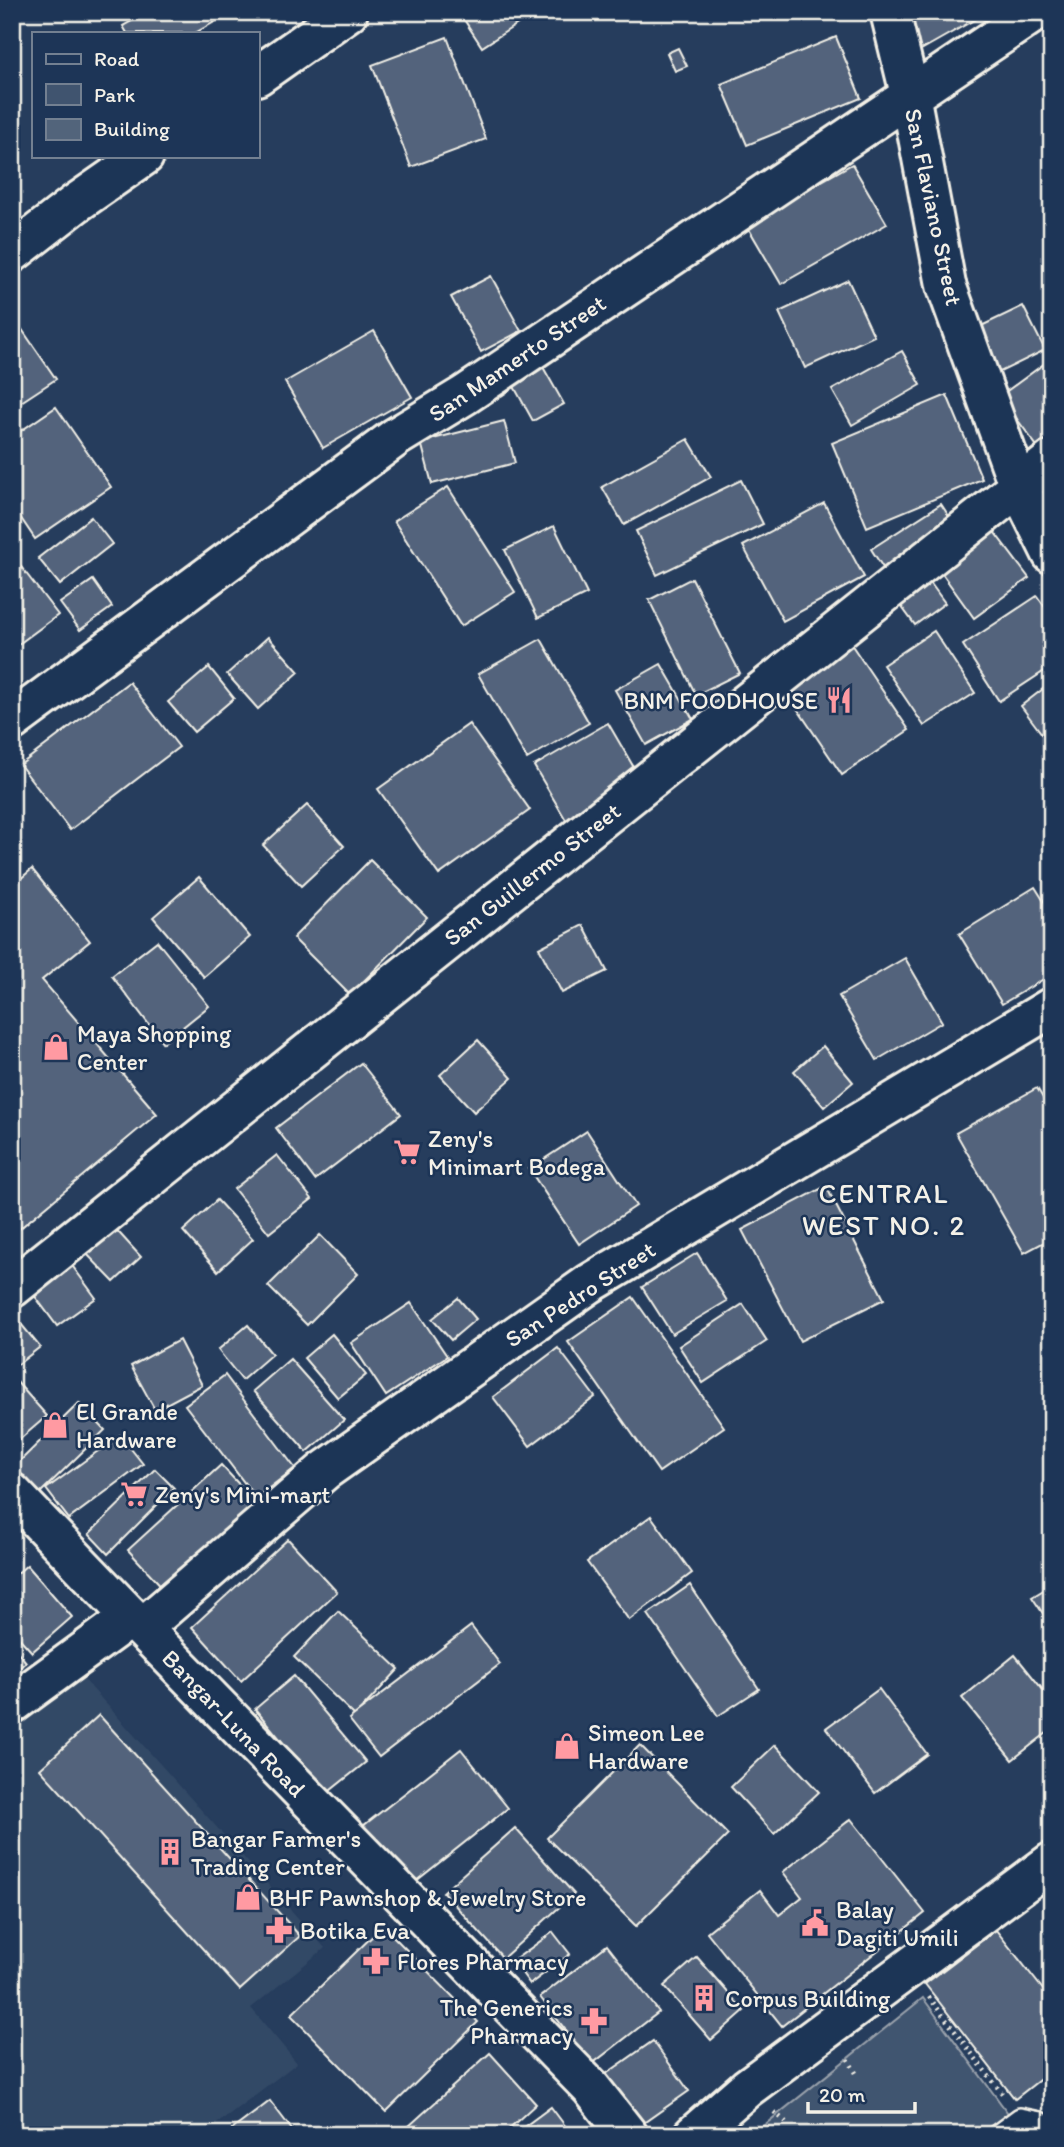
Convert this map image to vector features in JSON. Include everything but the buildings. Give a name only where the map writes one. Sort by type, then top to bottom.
[{"type":"street","points":[[259,75],[348,12]]},
{"type":"street","name":"San Flaviano Street","points":[[890,12],[910,94],[946,285],[1019,487],[1052,554]]},
{"type":"street","name":"San Mamerto Street","points":[[12,721],[396,437],[465,395],[1035,12]]},
{"type":"street","points":[[12,253],[75,204],[141,158]]},
{"type":"street","name":"San Guillermo Street","points":[[12,1287],[1052,460]]},
{"type":"street","name":"San Pedro Street","points":[[12,1704],[136,1623],[324,1471],[589,1284],[1052,1007]]},
{"type":"street","name":"Bangar-Luna Road","points":[[12,1493],[591,2088],[628,2135]]},
{"type":"street","points":[[693,2135],[747,2088],[1052,1862]]},
{"type":"lane","points":[[998,2135],[1020,2118],[1040,2122],[1052,2134]]},
{"type":"path","points":[[908,1969],[1020,2118]]},
{"type":"shaded area","points":[[82,1677],[325,1948],[251,2008],[297,2063],[202,2135],[12,2135],[12,1732]]},
{"type":"green space","points":[[923,1998],[1024,2135],[752,2135]]},
{"type":"place","name":"BNM FOODHOUSE","points":[[839,700]]},
{"type":"place","name":"Maya Shopping Center","points":[[56,1047]]},
{"type":"place","name":"Zeny's Minimart Bodega","points":[[407,1152]]},
{"type":"place","name":"El Grande Hardware","points":[[55,1425]]},
{"type":"place","name":"Zeny's Mini-mart","points":[[134,1494]]},
{"type":"place","name":"Simeon Lee Hardware","points":[[567,1746]]},
{"type":"place","name":"Bangar Farmer's Trading Center","points":[[170,1852]]},
{"type":"place","name":"BHF Pawnshop & Jewelry Store","points":[[248,1897]]},
{"type":"place","name":"Balay Dagiti Umili","points":[[815,1923]]},
{"type":"place","name":"Botika Eva","points":[[279,1930]]},
{"type":"place","name":"Flores Pharmacy","points":[[376,1961]]},
{"type":"place","name":"Corpus Building","points":[[704,1998]]},
{"type":"place","name":"The Generics Pharmacy","points":[[594,2021]]},
{"type":"district","name":"CENTRAL WEST NO. 2","points":[[884,1209]]}]
